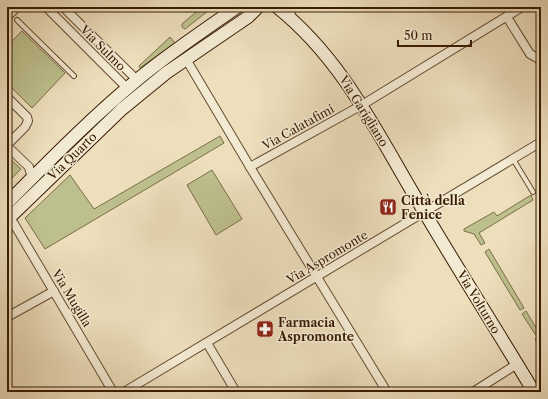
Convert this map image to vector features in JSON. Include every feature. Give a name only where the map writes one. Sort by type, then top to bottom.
[{"type":"street","points":[[7,17],[17,7]]},
{"type":"street","name":"Via Sulmo","points":[[46,7],[127,88]]},
{"type":"street","name":"Via Sulmo","points":[[63,7],[137,80]]},
{"type":"street","name":"Via Quarto","points":[[8,217],[8,199],[32,178],[101,111],[137,80],[237,7]]},
{"type":"street","name":"Via Quarto","points":[[8,217],[146,89],[186,59],[248,17],[258,7]]},
{"type":"street","name":"Via Garigliano","points":[[277,7],[292,13],[325,54],[362,105],[424,212]]},
{"type":"street","name":"Via Calatafimi","points":[[250,167],[362,105],[522,7]]},
{"type":"street","points":[[507,17],[530,54],[541,60]]},
{"type":"street","points":[[179,48],[387,392]]},
{"type":"street","points":[[137,80],[146,89]]},
{"type":"street","points":[[127,88],[136,98]]},
{"type":"street","points":[[7,97],[28,119],[25,127],[7,146],[29,167],[32,178]]},
{"type":"street","name":"Via Aspromonte","points":[[124,392],[541,142]]},
{"type":"street","name":"Via Volturno","points":[[424,212],[534,392]]},
{"type":"street","name":"Via Mugilla","points":[[8,217],[54,291],[113,392]]},
{"type":"street","points":[[7,316],[54,291]]},
{"type":"street","points":[[207,343],[236,392]]},
{"type":"street","points":[[473,392],[518,364]]},
{"type":"lane","points":[[17,20],[74,76]]},
{"type":"lane","points":[[512,159],[533,192]]},
{"type":"green space","points":[[202,7],[213,7],[185,29],[182,27],[182,24]]},
{"type":"green space","points":[[22,31],[65,73],[32,108],[7,83],[7,46]]},
{"type":"green space","points":[[170,37],[175,43],[140,68],[139,66]]},
{"type":"green space","points":[[220,136],[224,143],[45,249],[25,218],[70,175],[94,209]]},
{"type":"green space","points":[[7,156],[21,169],[7,183]]},
{"type":"green space","points":[[212,170],[242,219],[216,235],[187,185]]},
{"type":"green space","points":[[531,195],[533,200],[479,233],[485,243],[481,245],[474,234],[464,231],[464,229],[494,212],[497,216]]},
{"type":"green space","points":[[489,249],[524,308],[520,310],[485,252]]},
{"type":"green space","points":[[526,311],[541,336],[541,341],[535,340],[537,337],[522,314]]},
{"type":"place","name":"Città della Fenice","points":[[388,207]]},
{"type":"place","name":"Farmacia Aspromonte","points":[[265,329]]}]
